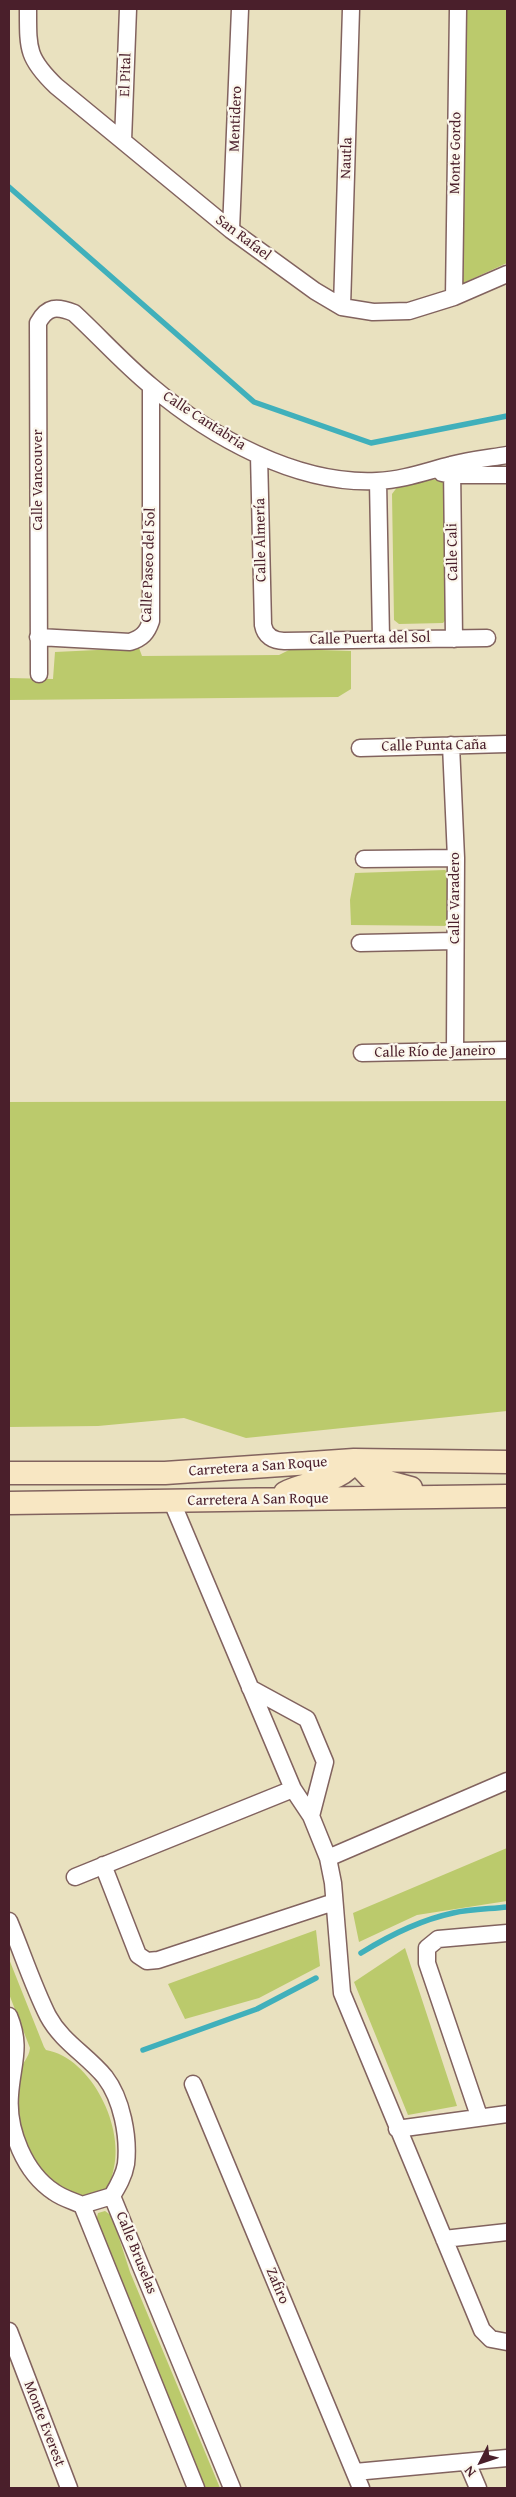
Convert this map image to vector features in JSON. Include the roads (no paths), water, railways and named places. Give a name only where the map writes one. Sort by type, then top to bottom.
[{"type":"main road","name":"Carretera a San Roque","points":[[9,1473],[165,1473],[354,1460],[507,1462]]},
{"type":"main road","points":[[278,1499],[293,1489],[340,1475],[351,1466],[354,1460],[370,1477],[413,1489],[433,1497]]},
{"type":"main road","name":"Carretera A San Roque","points":[[9,1503],[507,1496]]},
{"type":"street","name":"San Rafael","points":[[28,9],[28,44],[33,59],[40,70],[56,86],[231,230],[316,291],[342,307],[373,312],[409,311],[454,297],[507,274]]},
{"type":"street","name":"El Pital","points":[[123,141],[128,9]]},
{"type":"street","name":"Mentidero","points":[[231,230],[240,9]]},
{"type":"street","name":"Nautla","points":[[342,307],[352,9]]},
{"type":"street","name":"Monte Gordo","points":[[454,297],[458,9]]},
{"type":"street","name":"Calle Cantabria","points":[[38,323],[43,314],[50,308],[61,308],[74,313],[151,387],[226,439],[259,455],[320,477],[378,481],[433,471],[452,470],[507,475]]},
{"type":"street","name":"Calle Vancouver","points":[[38,323],[39,674]]},
{"type":"street","name":"Calle Paseo del Sol","points":[[38,637],[130,642],[140,638],[148,630],[151,620],[151,387]]},
{"type":"street","name":"Calle Almería","points":[[259,455],[262,625]]},
{"type":"street","name":"Calle Cantabria","points":[[452,470],[507,455]]},
{"type":"street","name":"Calle Cali","points":[[452,470],[454,639]]},
{"type":"street","points":[[378,481],[380,638]]},
{"type":"street","name":"Calle Puerta del Sol","points":[[262,625],[264,631],[276,641],[380,638],[487,638]]},
{"type":"street","name":"Calle Punta Caña","points":[[360,748],[507,744]]},
{"type":"street","name":"Calle Varadero","points":[[451,745],[456,858],[455,1051]]},
{"type":"street","points":[[364,859],[456,858]]},
{"type":"street","points":[[360,943],[455,941]]},
{"type":"street","name":"Calle Río de Janeiro","points":[[362,1053],[507,1050]]},
{"type":"street","points":[[172,1502],[293,1789],[311,1816],[328,1858],[342,1992],[397,2129],[482,2330],[491,2339],[507,2342]]},
{"type":"street","points":[[250,1688],[307,1719],[325,1762],[311,1816]]},
{"type":"street","points":[[328,1858],[507,1781]]},
{"type":"street","points":[[74,1877],[293,1789]]},
{"type":"street","points":[[103,1865],[138,1955],[146,1960],[158,1960],[334,1902]]},
{"type":"street","name":"Calle Bruselas","points":[[9,1920],[48,2016],[65,2041],[96,2067],[113,2090],[124,2127],[126,2152],[124,2171],[112,2196],[232,2488]]},
{"type":"street","points":[[479,2116],[427,1963],[427,1948],[438,1940],[507,1933]]},
{"type":"street","points":[[9,2016],[16,2037],[17,2051],[10,2096],[10,2115],[23,2155],[34,2174],[55,2194],[82,2205],[112,2196]]},
{"type":"street","name":"Zafiro","points":[[193,2084],[362,2488]]},
{"type":"street","points":[[397,2129],[479,2116],[507,2114]]},
{"type":"street","points":[[82,2205],[196,2488]]},
{"type":"street","points":[[444,2239],[507,2232]]},
{"type":"street","name":"Monte Everest","points":[[9,2332],[69,2488]]},
{"type":"street","points":[[355,2472],[507,2458]]},
{"type":"street","points":[[467,2462],[478,2488]]},
{"type":"waterway","points":[[9,187],[254,402],[371,443],[507,416]]},
{"type":"waterway","points":[[361,1953],[394,1934],[441,1916],[507,1907]]},
{"type":"waterway","points":[[143,2050],[257,2009],[316,1978]]}]
